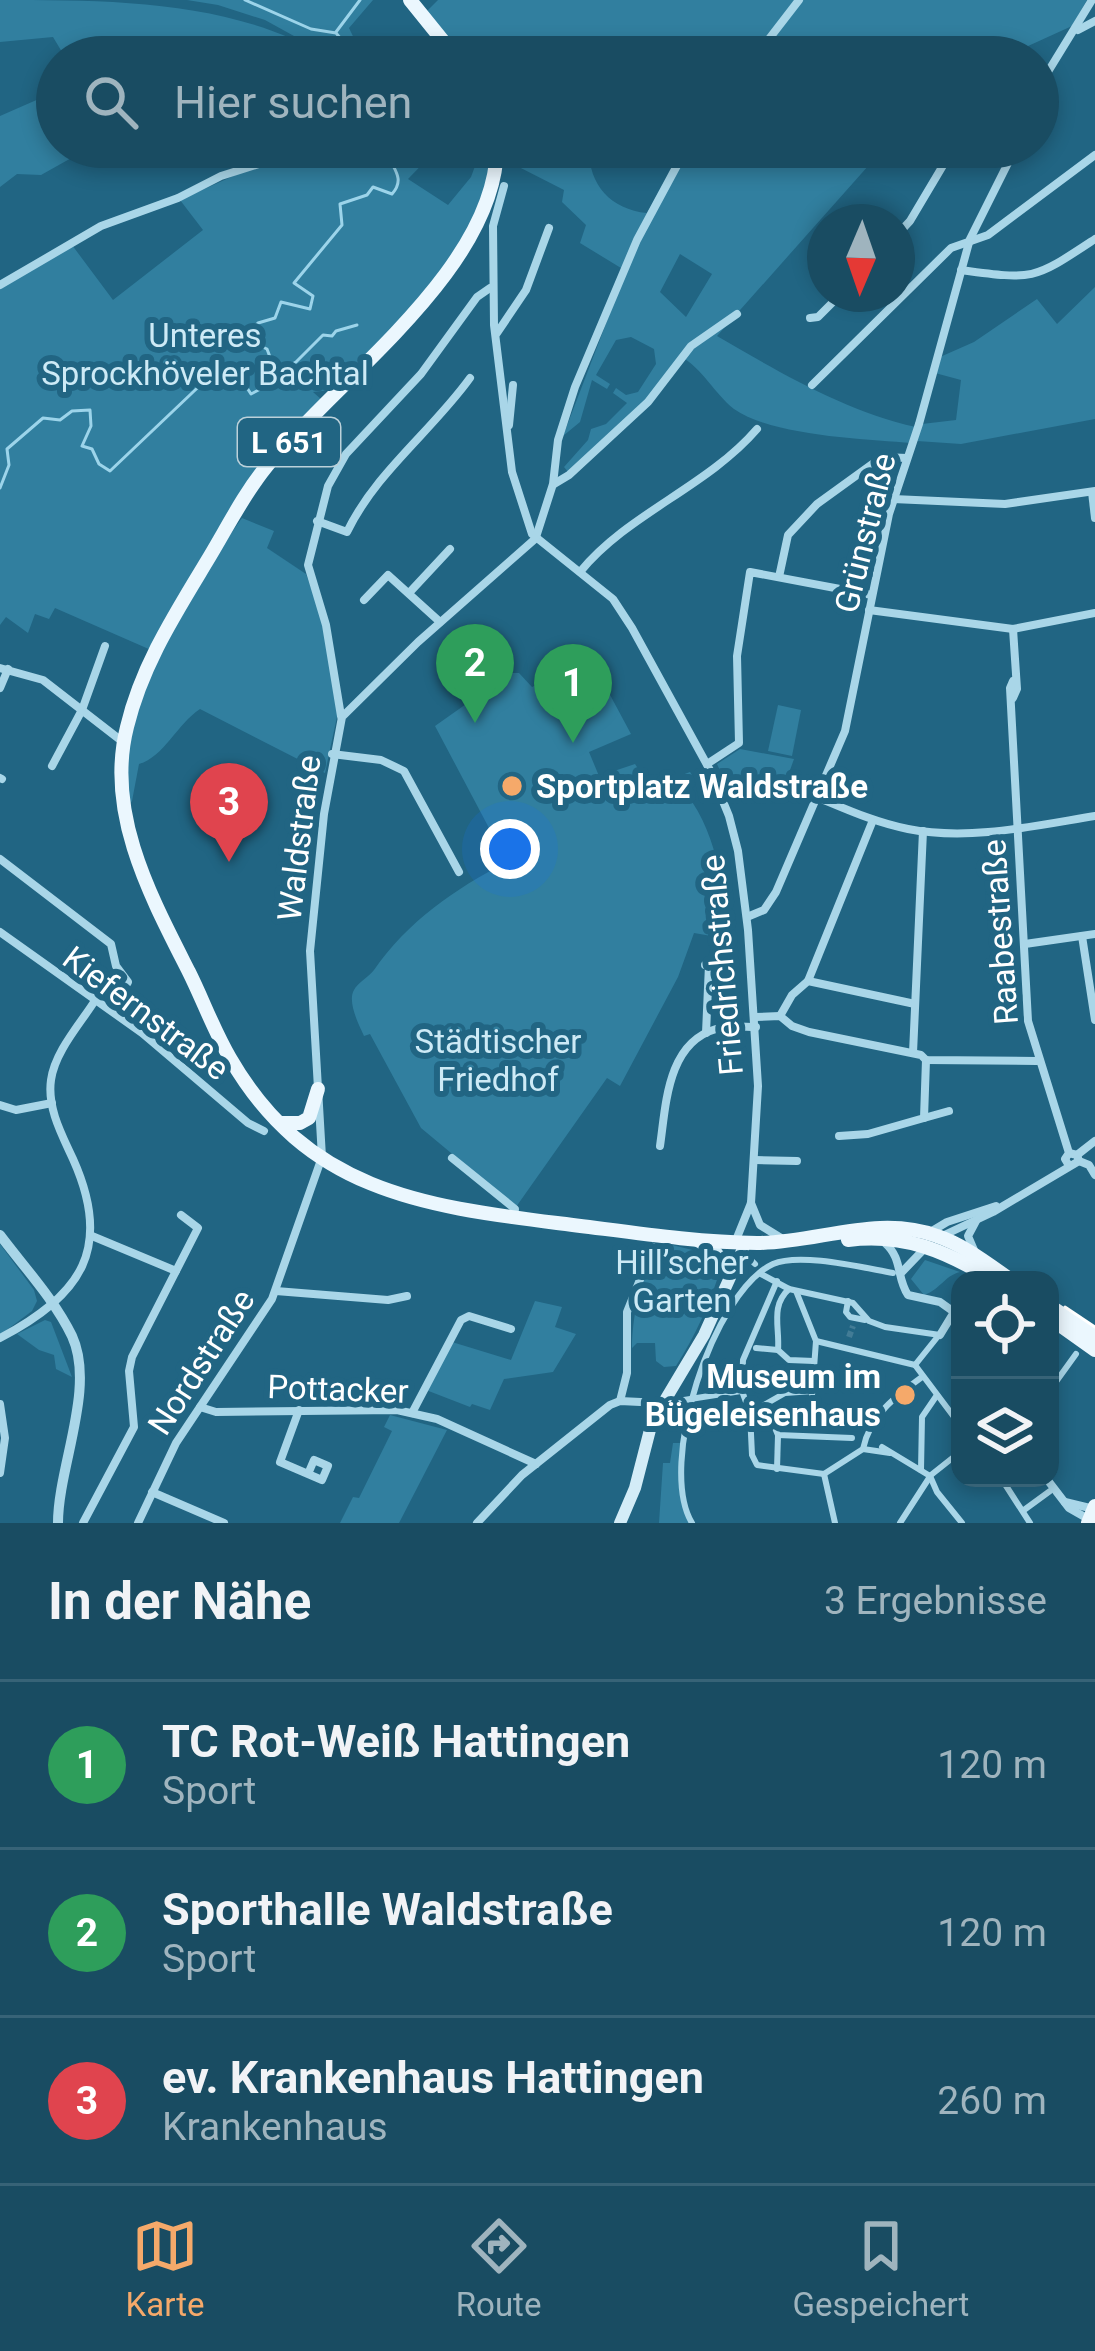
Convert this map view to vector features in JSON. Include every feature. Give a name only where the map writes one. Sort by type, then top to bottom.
[{"type":"main road","points":[[410,0],[439,36]]},
{"type":"main road","name":"L 651","points":[[495,168],[487,200],[434,288],[272,460],[156,649],[123,742],[122,812],[143,870],[230,1058],[255,1094],[322,1157],[362,1180],[406,1198],[693,1239],[749,1259],[872,1238],[928,1240],[978,1271]]},
{"type":"main road","points":[[282,1123],[309,1118],[318,1089]]},
{"type":"main road","name":"L 651","points":[[749,1259],[794,1240],[868,1228],[928,1240],[979,1258],[998,1271]]},
{"type":"main road","points":[[693,1239],[717,1253],[727,1268],[726,1286]]},
{"type":"main road","points":[[727,1268],[749,1259]]},
{"type":"main road","points":[[620,1523],[661,1403],[697,1349],[726,1286],[749,1259]]},
{"type":"main road","points":[[1059,1312],[1095,1336]]},
{"type":"main road","points":[[1059,1324],[1095,1350]]},
{"type":"street","points":[[771,36],[799,0]]},
{"type":"street","points":[[1059,57],[1092,0]]},
{"type":"street","points":[[1077,31],[1095,20]]},
{"type":"street","points":[[915,280],[950,248],[994,231],[1095,155]]},
{"type":"street","points":[[0,285],[101,226],[246,168]]},
{"type":"street","points":[[536,539],[553,484],[564,418],[638,240],[676,168]]},
{"type":"street","points":[[915,213],[942,168]]},
{"type":"street","name":"Grünstraße","points":[[747,917],[764,910],[773,898],[849,718],[893,499],[970,239],[1006,168]]},
{"type":"street","points":[[504,186],[494,226],[495,335],[512,472],[536,539]]},
{"type":"street","points":[[495,335],[526,290],[549,228]]},
{"type":"street","points":[[961,270],[1011,278],[1031,276],[1095,239]]},
{"type":"street","points":[[341,717],[326,625],[308,571],[328,486],[346,454],[421,374],[477,297],[491,287]]},
{"type":"street","points":[[810,319],[822,312]]},
{"type":"street","points":[[812,385],[882,312]]},
{"type":"street","points":[[553,484],[569,475],[648,402],[691,346],[737,314]]},
{"type":"street","points":[[317,521],[347,532],[366,496],[430,429],[470,378]]},
{"type":"street","points":[[507,439],[514,385]]},
{"type":"street","points":[[580,572],[600,547],[690,485],[757,429]]},
{"type":"street","points":[[778,577],[788,535],[817,504],[882,457],[907,458]]},
{"type":"street","points":[[893,499],[1005,504],[1093,492],[1095,518]]},
{"type":"street","name":"Friedrichstraße","points":[[536,539],[614,599],[706,764],[729,816],[747,917],[755,1022],[749,1259]]},
{"type":"street","name":"Waldstraße","points":[[322,1157],[310,951],[332,754],[341,717],[536,539]]},
{"type":"street","points":[[410,593],[450,549]]},
{"type":"street","points":[[706,764],[739,742],[737,656],[749,573],[872,595]]},
{"type":"street","points":[[364,600],[388,575],[440,622]]},
{"type":"street","points":[[869,610],[1013,629],[1095,613]]},
{"type":"street","name":"Raabestraße","points":[[1013,629],[1013,755],[1028,1021],[1037,1061],[1073,1158]]},
{"type":"street","points":[[52,766],[82,710],[105,646]]},
{"type":"street","points":[[0,688],[4,669],[43,680],[123,742]]},
{"type":"street","points":[[332,754],[381,760],[404,772],[459,872]]},
{"type":"street","points":[[819,798],[873,820],[923,832],[1018,828],[1095,816]]},
{"type":"street","points":[[780,1016],[792,994],[808,981],[873,820]]},
{"type":"street","points":[[913,1054],[923,832]]},
{"type":"street","points":[[0,860],[111,944],[116,966],[128,982],[111,1010]]},
{"type":"street","name":"Kiefernstraße","points":[[0,932],[111,1010],[248,1123],[264,1131]]},
{"type":"street","points":[[1024,944],[1095,934]]},
{"type":"street","points":[[1082,936],[1095,1020]]},
{"type":"street","points":[[704,965],[709,965],[706,1033]]},
{"type":"street","points":[[808,981],[914,1004]]},
{"type":"street","points":[[0,1338],[51,1304],[74,1280],[92,1236],[89,1200],[52,1103],[55,1066],[96,999]]},
{"type":"street","points":[[660,1146],[668,1082],[679,1062],[706,1033],[732,1026],[780,1016],[809,1033],[926,1060],[1037,1061]]},
{"type":"street","points":[[924,1118],[926,1060]]},
{"type":"street","points":[[0,1105],[16,1110],[52,1103]]},
{"type":"street","points":[[838,1136],[868,1134],[950,1111]]},
{"type":"street","points":[[928,1240],[976,1220],[1095,1141]]},
{"type":"street","name":"Nordstraße","points":[[138,1523],[176,1443],[276,1291],[322,1157]]},
{"type":"street","points":[[452,1158],[515,1209],[514,1217]]},
{"type":"street","points":[[1073,1158],[1089,1165],[1095,1175]]},
{"type":"street","points":[[755,1160],[796,1161]]},
{"type":"street","points":[[752,1206],[764,1229],[778,1238],[794,1240]]},
{"type":"street","points":[[899,1270],[928,1240],[987,1206],[997,1206]]},
{"type":"street","points":[[83,1523],[133,1432],[136,1413],[130,1364],[198,1228],[181,1215]]},
{"type":"street","points":[[976,1220],[968,1236],[979,1258]]},
{"type":"street","points":[[0,1235],[74,1342],[79,1377],[58,1523]]},
{"type":"street","points":[[92,1236],[176,1271]]},
{"type":"street","points":[[872,1238],[893,1250],[908,1295],[940,1302],[954,1312],[915,1365]]},
{"type":"street","points":[[620,1401],[626,1373],[627,1312],[653,1246]]},
{"type":"street","points":[[749,1259],[770,1265],[803,1260],[899,1270]]},
{"type":"street","points":[[749,1259],[793,1290],[848,1301],[861,1320],[940,1335]]},
{"type":"street","points":[[692,1523],[682,1496],[690,1400],[749,1259]]},
{"type":"street","points":[[777,1281],[738,1390],[751,1413],[752,1455],[757,1465],[824,1474],[864,1442],[884,1408],[922,1377]]},
{"type":"street","points":[[775,1297],[793,1290]]},
{"type":"street","points":[[751,1413],[785,1394],[813,1393],[816,1341],[793,1290]]},
{"type":"street","points":[[778,1350],[776,1315],[781,1296],[793,1290]]},
{"type":"street","points":[[276,1291],[380,1300],[407,1296]]},
{"type":"street","points":[[412,1413],[460,1319],[469,1316],[511,1329]]},
{"type":"street","points":[[816,1341],[849,1342],[890,1362],[915,1365]]},
{"type":"street","points":[[750,1347],[778,1350],[789,1360],[814,1361]]},
{"type":"street","points":[[1058,1379],[1076,1354]]},
{"type":"street","points":[[915,1365],[951,1413]]},
{"type":"street","points":[[477,1523],[536,1464],[620,1401],[661,1403],[738,1390]]},
{"type":"street","points":[[920,1470],[922,1417],[938,1395]]},
{"type":"street","points":[[0,1404],[5,1438],[0,1473]]},
{"type":"street","name":"Pottacker","points":[[200,1407],[216,1412],[377,1408],[412,1413],[454,1426],[536,1464]]},
{"type":"street","points":[[873,1424],[864,1414],[884,1408]]},
{"type":"street","points":[[299,1410],[280,1462],[308,1474]]},
{"type":"street","points":[[762,1420],[773,1424],[778,1435],[777,1469]]},
{"type":"street","points":[[778,1435],[852,1438]]},
{"type":"street","points":[[864,1442],[883,1442],[894,1454]]},
{"type":"street","points":[[864,1442],[894,1454]]},
{"type":"street","points":[[882,1447],[930,1477],[962,1523]]},
{"type":"street","points":[[914,1523],[903,1519],[930,1477],[951,1460]]},
{"type":"street","points":[[843,1462],[852,1475]]},
{"type":"street","points":[[824,1474],[835,1523]]},
{"type":"street","points":[[1007,1487],[1030,1523]]},
{"type":"street","points":[[1053,1487],[1075,1514],[1091,1513]]},
{"type":"street","points":[[1024,1510],[1050,1491]]},
{"type":"street","points":[[152,1492],[224,1523],[235,1523]]},
{"type":"street","points":[[1074,1496],[1091,1513]]},
{"type":"street","points":[[1064,1502],[1091,1513]]},
{"type":"green space","points":[[0,0],[170,7],[252,24],[285,36],[36,36],[0,42]]},
{"type":"green space","points":[[187,0],[373,0],[349,28],[353,36],[294,36],[265,20]]},
{"type":"green space","points":[[438,0],[1087,0],[1072,26],[1050,36],[444,36],[426,12]]},
{"type":"green space","points":[[36,100],[36,168],[54,168],[41,175],[17,174],[0,187],[0,116]]},
{"type":"green space","name":"Unteres Sprockhöveler Bachtal","points":[[254,168],[419,168],[408,179],[448,205],[474,168],[493,168],[464,239],[395,329],[331,390],[313,392],[322,400],[285,439],[151,650],[55,608],[49,619],[35,614],[28,633],[6,617],[0,625],[0,286],[72,245],[113,300],[203,230],[180,200]]},
{"type":"green space","points":[[521,168],[591,168],[612,200],[647,213],[672,168],[866,168],[834,204],[807,204],[807,235],[717,336],[838,401],[916,427],[912,443],[820,435],[751,418],[734,409],[680,356],[650,398],[569,473],[564,467],[588,440],[591,429],[606,424],[627,403],[613,393],[616,388],[626,395],[638,392],[656,364],[654,349],[631,337],[616,340],[596,375],[610,384],[607,389],[592,380],[580,422],[563,436],[625,274],[580,243],[586,225],[562,202],[564,190]],"holes":[[[680,254],[712,274],[686,317],[660,292]]]},
{"type":"green space","points":[[1095,287],[1095,419],[961,444],[917,441],[922,424],[956,420],[961,380],[935,373],[940,357],[974,342],[1037,299],[1057,324]]},
{"type":"green space","points":[[242,518],[274,531],[267,548],[306,574],[324,624],[338,712],[325,773],[200,709],[156,755],[139,764],[132,801],[126,808],[125,751],[142,693],[189,598]]},
{"type":"green space","name":"Städtischer Friedhof","points":[[587,652],[631,734],[589,752],[599,776],[635,764],[650,787],[690,772],[680,786],[710,839],[729,939],[694,933],[678,977],[620,1086],[607,1078],[516,1207],[421,1128],[370,1034],[364,1036],[352,995],[417,922],[469,883],[507,862],[435,726],[510,673],[519,673],[532,687],[571,669]]},
{"type":"green space","points":[[778,705],[801,710],[792,756],[768,751]]},
{"type":"green space","points":[[740,749],[794,759],[785,784],[739,781],[727,786],[717,764]]},
{"type":"green space","points":[[0,1244],[37,1301],[32,1311],[0,1335]]},
{"type":"green space","name":"Hill’scher Garten","points":[[668,1244],[713,1255],[720,1270],[683,1355],[676,1366],[664,1367],[656,1361],[655,1343],[637,1343],[632,1348],[645,1276]]},
{"type":"green space","points":[[925,1260],[957,1271],[924,1295],[911,1279]]},
{"type":"green space","points":[[535,1301],[562,1307],[555,1327],[576,1334],[553,1372],[504,1379],[490,1410],[426,1390],[452,1342],[511,1360]]},
{"type":"green space","points":[[45,1320],[51,1322],[72,1377],[56,1369],[54,1355],[17,1334]]},
{"type":"green space","points":[[390,1415],[447,1430],[399,1523],[340,1523],[353,1497],[359,1498],[392,1431],[384,1427]]},
{"type":"green space","points":[[673,1443],[684,1443],[680,1496],[690,1523],[659,1523],[663,1463],[670,1463]]},
{"type":"waterway","points":[[245,0],[338,36]]},
{"type":"waterway","points":[[336,32],[360,0]]},
{"type":"waterway","points":[[0,488],[9,465],[7,449],[43,418],[60,420],[72,411],[90,410],[91,426],[82,446],[92,449],[99,464],[110,471],[212,374],[240,377],[251,394],[268,385],[276,373],[267,349],[247,340],[248,333],[258,323],[275,318],[281,302],[310,309],[313,296],[294,283],[342,225],[340,204],[367,195],[373,187],[392,194],[398,182],[394,168]]},
{"type":"waterway","points":[[276,373],[296,362],[323,335],[357,325]]},
{"type":"tunnel","points":[[849,1337],[853,1326]]},
{"type":"tram line","points":[[1065,1307],[1095,1327]]},
{"type":"place","name":"Sporthalle Waldstraße","points":[[475,723]]},
{"type":"place","name":"TC Rot-Weiß Hattingen","points":[[573,743]]},
{"type":"place","name":"Sportplatz Waldstraße","points":[[512,786]]},
{"type":"place","name":"ev. Krankenhaus Hattingen","points":[[229,862]]},
{"type":"place","name":"Museum im Bügeleisenhaus","points":[[905,1395]]}]
